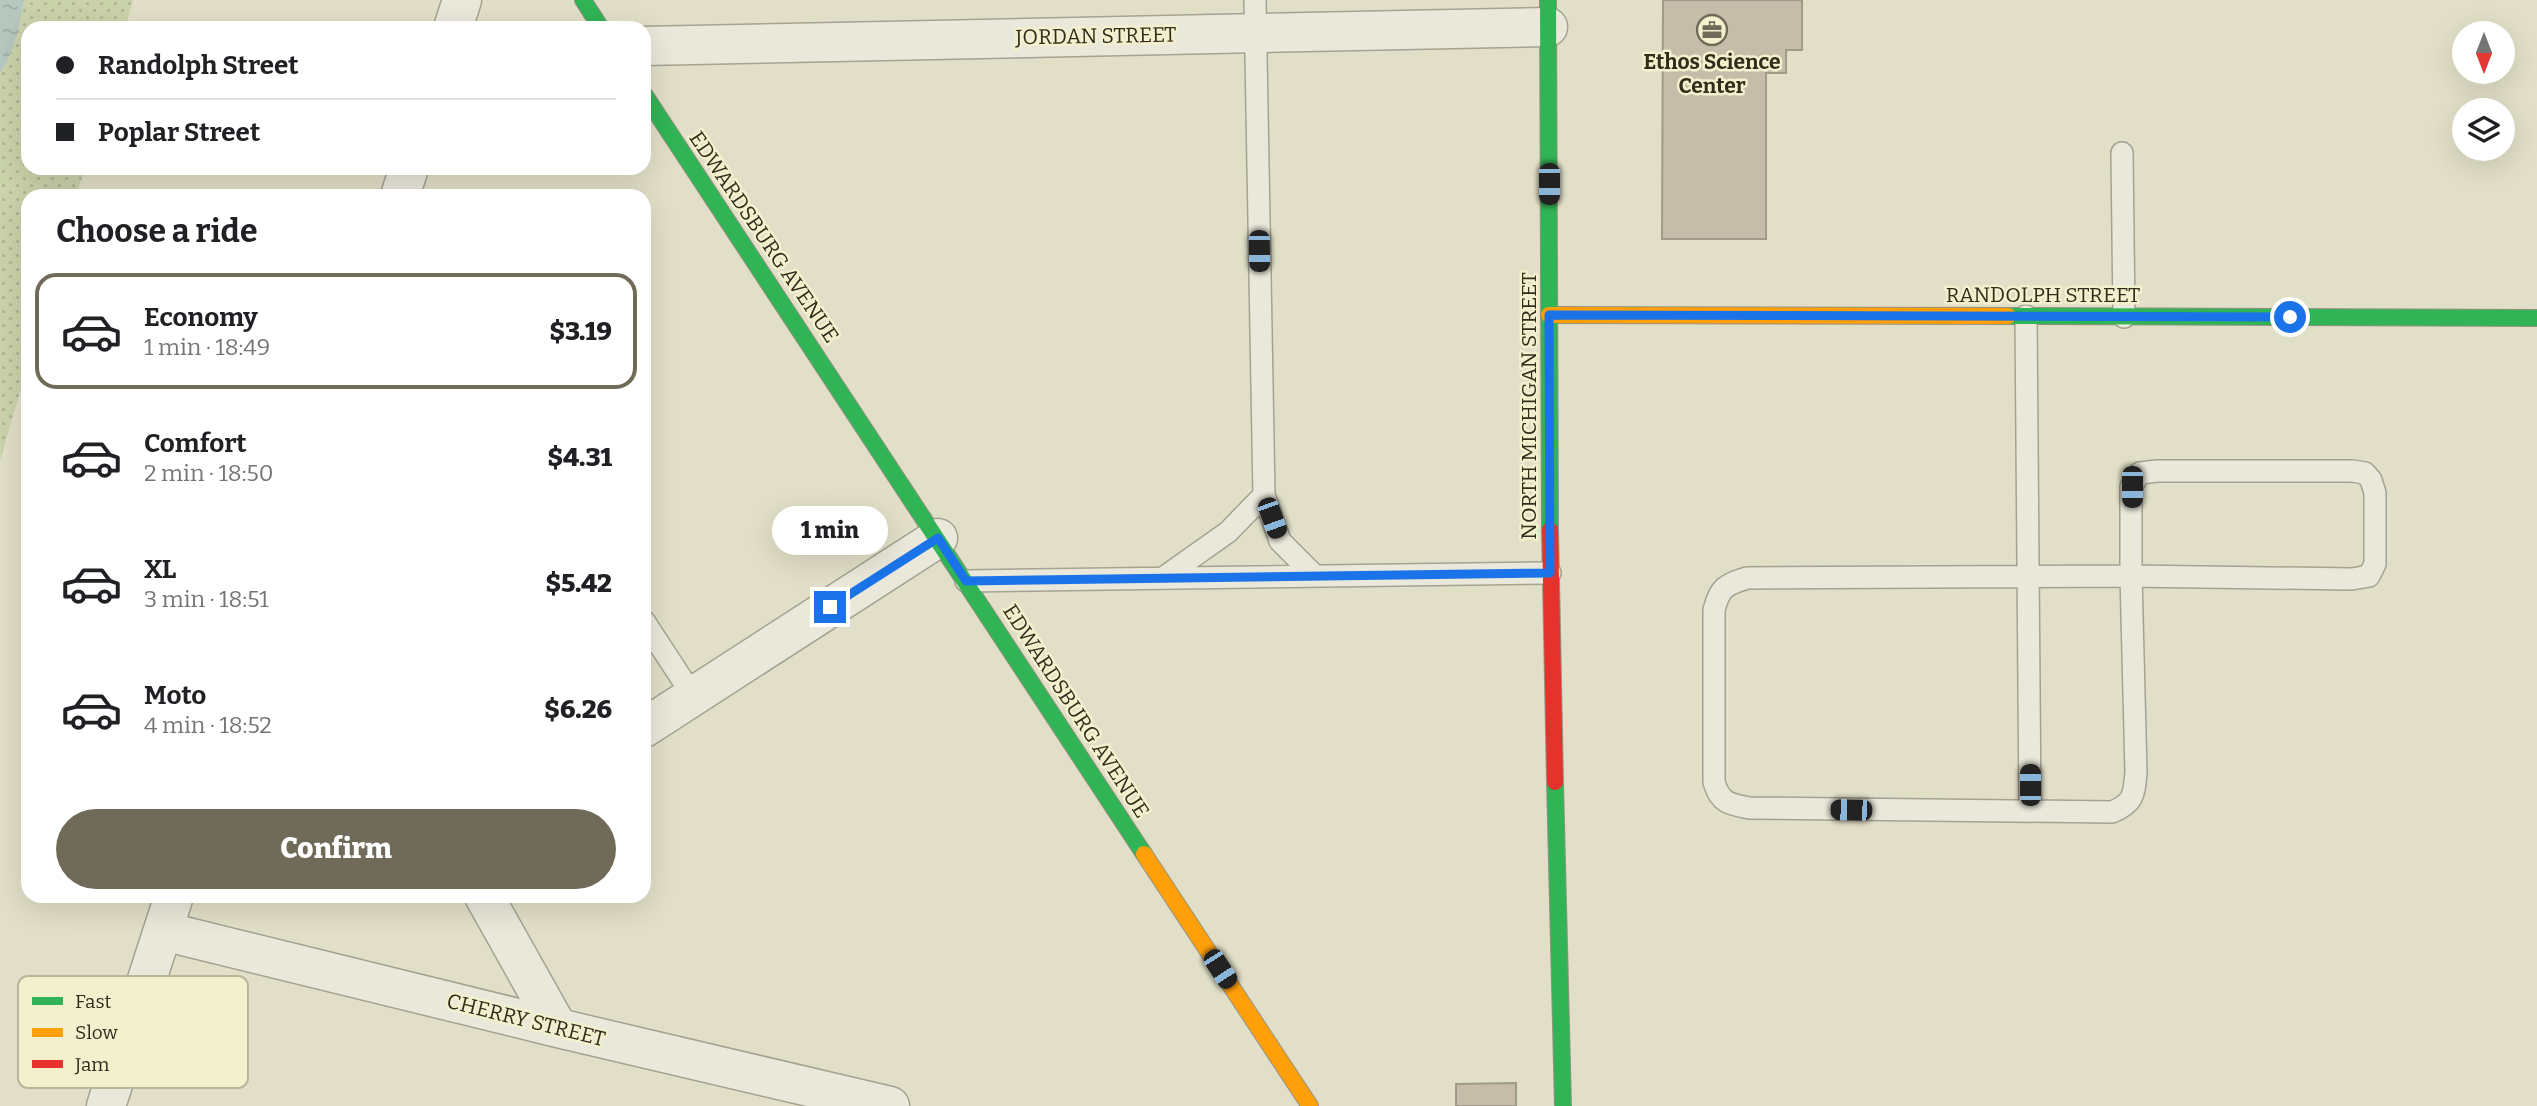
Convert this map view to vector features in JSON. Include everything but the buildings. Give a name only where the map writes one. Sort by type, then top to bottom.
[{"type":"street","points":[[455,21],[462,0]]},
{"type":"street","points":[[583,0],[596,21]]},
{"type":"street","name":"JORDAN STREET","points":[[651,46],[1255,16],[1548,13]]},
{"type":"street","name":"NORTH MICHIGAN STREET","points":[[1548,13],[1550,573],[1563,1106]]},
{"type":"street","name":"EDWARDSBURG AVENUE","points":[[651,105],[1310,1106]]},
{"type":"street","name":"RANDOLPH STREET","points":[[1549,315],[2537,318]]},
{"type":"street","points":[[651,723],[938,538]]},
{"type":"street","points":[[488,903],[558,1028]]},
{"type":"street","points":[[148,976],[169,913]]},
{"type":"street","name":"CHERRY STREET","points":[[169,913],[558,1028],[877,1104]]},
{"type":"street","points":[[106,1106],[112,1088]]},
{"type":"lane","points":[[1255,16],[1264,495],[1280,541],[1315,576]]},
{"type":"lane","points":[[2122,153],[2124,317]]},
{"type":"lane","points":[[2026,316],[2030,811]]},
{"type":"lane","points":[[2131,576],[1747,578],[1728,584],[1718,594],[1714,610],[1714,782],[1718,794],[1728,803],[1749,808],[2112,812],[2126,806],[2134,794],[2136,772],[2131,576],[2132,487],[2140,473],[2352,471],[2365,473],[2371,480],[2375,493],[2375,564],[2369,576],[2353,579],[2131,576]]},
{"type":"lane","points":[[1163,578],[1228,532],[1264,495]]},
{"type":"lane","points":[[966,581],[1550,573]]},
{"type":"lane","points":[[651,632],[693,696]]},
{"type":"green space","points":[[0,0],[133,0],[127,21],[21,21],[21,175],[83,175],[78,189],[21,189],[21,388],[0,461]]},
{"type":"water","points":[[0,0],[24,0],[13,47],[0,72]]},
{"type":"traffic: fast","points":[[583,0],[596,21]]},
{"type":"traffic: fast","points":[[1548,0],[1550,530]]},
{"type":"traffic: fast","points":[[651,105],[1144,854]]},
{"type":"traffic: fast","points":[[2008,316],[2537,318]]},
{"type":"traffic: fast","points":[[1555,782],[1563,1106]]},
{"type":"traffic: slow","points":[[1549,315],[2008,316]]},
{"type":"traffic: slow","points":[[1144,854],[1310,1106]]},
{"type":"traffic: jam","points":[[1550,530],[1555,782]]},
{"type":"place","name":"Ethos Science Center","points":[[1712,30]]},
{"type":"route","points":[[830,607],[938,538],[966,581],[1550,573],[1549,315],[2290,317]]}]
